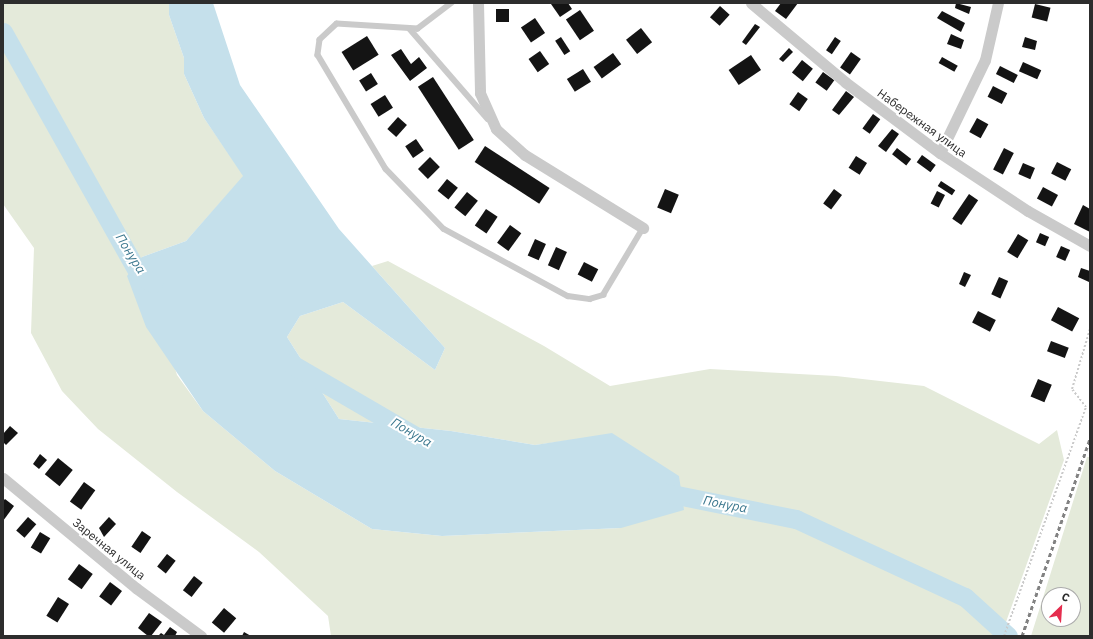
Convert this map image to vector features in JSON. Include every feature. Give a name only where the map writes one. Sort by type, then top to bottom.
[{"type":"street","points":[[478,3],[480,94],[496,129],[524,155],[643,228]]},
{"type":"street","name":"Набережная улица","points":[[752,3],[845,82],[940,153],[1028,211],[1090,246]]},
{"type":"street","points":[[940,153],[985,60],[998,3]]},
{"type":"street","name":"Заречная улица","points":[[3,478],[136,588],[201,636]]},
{"type":"lane","points":[[452,3],[418,29],[337,24],[320,40],[318,55],[386,169],[444,229],[568,296],[590,299],[603,295],[643,228]]},
{"type":"lane","points":[[410,29],[496,129]]},
{"type":"path","points":[[1004,636],[1086,407],[1072,389],[1090,330]]},
{"type":"green space","points":[[3,3],[169,3],[169,15],[184,58],[184,74],[204,118],[244,176],[186,241],[142,257],[177,375],[203,411],[275,471],[372,529],[442,536],[621,528],[572,440],[535,445],[451,431],[339,419],[287,337],[300,316],[343,302],[435,370],[445,348],[372,266],[388,261],[544,346],[610,386],[710,369],[836,376],[924,386],[1039,444],[1057,430],[1064,460],[1001,636],[331,636],[328,616],[259,552],[177,492],[98,429],[62,391],[31,333],[34,248],[3,204]]},
{"type":"green space","points":[[1087,457],[1090,457],[1090,636],[1031,636],[1041,604],[1041,627],[1081,627],[1081,587],[1046,587]]},
{"type":"water","points":[[169,3],[213,3],[240,85],[339,229],[445,348],[435,370],[343,302],[300,316],[287,337],[339,419],[451,431],[535,445],[612,433],[679,476],[684,510],[621,528],[442,536],[372,529],[275,471],[203,411],[146,327],[127,276],[142,257],[186,241],[243,176],[204,118],[184,74],[184,58],[169,15]]},
{"type":"building","points":[[568,3],[572,9],[560,17],[551,4]]},
{"type":"building","points":[[781,3],[798,3],[786,19],[775,11]]},
{"type":"building","points":[[956,3],[971,7],[969,14],[955,8]]},
{"type":"building","points":[[1035,4],[1051,8],[1047,21],[1032,18]]},
{"type":"building","points":[[720,6],[730,15],[720,26],[710,17]]},
{"type":"building","points":[[496,9],[509,9],[509,22],[496,22]]},
{"type":"building","points":[[580,10],[594,31],[580,40],[566,20]]},
{"type":"building","points":[[942,11],[965,23],[961,32],[937,18]]},
{"type":"building","points":[[535,18],[545,33],[531,42],[521,28]]},
{"type":"building","points":[[755,24],[760,27],[746,45],[742,42]]},
{"type":"building","points":[[641,28],[652,42],[637,54],[626,40]]},
{"type":"building","points":[[951,34],[964,40],[961,49],[947,44]]},
{"type":"building","points":[[367,36],[379,55],[353,71],[342,52]]},
{"type":"building","points":[[561,37],[570,51],[564,55],[555,41]]},
{"type":"building","points":[[835,37],[841,41],[832,54],[826,50]]},
{"type":"building","points":[[1025,37],[1037,41],[1035,50],[1022,47]]},
{"type":"building","points":[[789,48],[793,52],[783,62],[779,59]]},
{"type":"building","points":[[401,49],[411,64],[419,57],[427,68],[410,81],[391,55]]},
{"type":"building","points":[[540,51],[549,64],[538,72],[529,59]]},
{"type":"building","points":[[851,52],[861,59],[850,74],[840,68]]},
{"type":"building","points":[[613,53],[621,64],[602,78],[594,67]]},
{"type":"building","points":[[751,55],[761,70],[739,85],[729,70]]},
{"type":"building","points":[[942,57],[958,66],[954,72],[939,63]]},
{"type":"building","points":[[802,60],[813,69],[803,81],[792,72]]},
{"type":"building","points":[[1023,62],[1041,70],[1037,79],[1019,71]]},
{"type":"building","points":[[1000,66],[1018,75],[1014,83],[996,74]]},
{"type":"building","points":[[583,69],[591,82],[575,92],[567,79]]},
{"type":"building","points":[[823,72],[834,80],[827,91],[815,83]]},
{"type":"building","points":[[371,73],[378,84],[366,91],[359,80]]},
{"type":"building","points":[[433,77],[474,140],[459,150],[418,87]]},
{"type":"building","points":[[993,86],[1007,93],[1002,104],[988,97]]},
{"type":"building","points":[[846,91],[854,97],[839,115],[832,110]]},
{"type":"building","points":[[798,92],[808,99],[799,111],[789,104]]},
{"type":"building","points":[[385,95],[393,108],[379,117],[371,104]]},
{"type":"building","points":[[873,114],[880,119],[870,134],[862,129]]},
{"type":"building","points":[[398,117],[407,125],[396,137],[387,129]]},
{"type":"building","points":[[977,118],[988,124],[981,138],[969,132]]},
{"type":"building","points":[[892,129],[899,134],[886,152],[878,146]]},
{"type":"building","points":[[416,139],[424,151],[413,158],[405,146]]},
{"type":"building","points":[[485,146],[550,188],[539,204],[475,162]]},
{"type":"building","points":[[897,148],[911,159],[906,165],[892,154]]},
{"type":"building","points":[[1004,148],[1014,153],[1003,174],[993,169]]},
{"type":"building","points":[[922,155],[936,165],[930,172],[917,162]]},
{"type":"building","points":[[856,156],[867,163],[860,175],[849,168]]},
{"type":"building","points":[[430,157],[440,167],[428,179],[418,169]]},
{"type":"building","points":[[1057,162],[1071,169],[1065,181],[1051,174]]},
{"type":"building","points":[[1023,163],[1035,168],[1030,179],[1018,174]]},
{"type":"building","points":[[447,179],[458,188],[448,199],[438,191]]},
{"type":"building","points":[[941,181],[955,190],[952,195],[938,186]]},
{"type":"building","points":[[1043,187],[1058,195],[1052,206],[1037,198]]},
{"type":"building","points":[[665,189],[679,195],[671,213],[657,207]]},
{"type":"building","points":[[834,189],[842,195],[831,209],[823,203]]},
{"type":"building","points":[[937,191],[945,195],[939,208],[931,203]]},
{"type":"building","points":[[467,192],[478,201],[465,216],[454,208]]},
{"type":"building","points":[[969,194],[978,200],[961,225],[952,219]]},
{"type":"building","points":[[1083,205],[1090,209],[1090,232],[1074,224]]},
{"type":"building","points":[[486,209],[498,217],[486,233],[475,226]]},
{"type":"building","points":[[510,225],[521,233],[508,251],[497,243]]},
{"type":"building","points":[[1040,233],[1049,237],[1045,246],[1036,242]]},
{"type":"building","points":[[1018,234],[1028,240],[1017,258],[1007,252]]},
{"type":"building","points":[[535,239],[546,244],[539,260],[528,255]]},
{"type":"building","points":[[1061,246],[1070,250],[1065,261],[1056,257]]},
{"type":"building","points":[[556,247],[567,252],[559,270],[548,265]]},
{"type":"building","points":[[584,262],[598,269],[592,282],[578,274]]},
{"type":"building","points":[[1081,268],[1090,271],[1089,282],[1078,277]]},
{"type":"building","points":[[964,272],[971,275],[965,287],[959,284]]},
{"type":"building","points":[[999,277],[1008,281],[1000,298],[991,294]]},
{"type":"building","points":[[1058,307],[1079,318],[1072,332],[1051,320]]},
{"type":"building","points":[[978,311],[996,320],[990,332],[972,323]]},
{"type":"building","points":[[1051,341],[1069,348],[1065,358],[1047,351]]},
{"type":"building","points":[[1038,379],[1052,385],[1044,402],[1031,396]]},
{"type":"building","points":[[10,426],[18,433],[6,445],[3,442],[3,434]]},
{"type":"building","points":[[40,454],[47,460],[39,469],[33,464]]},
{"type":"building","points":[[58,458],[73,470],[60,486],[45,474]]},
{"type":"building","points":[[84,482],[95,490],[81,510],[70,501]]},
{"type":"building","points":[[5,499],[14,506],[3,521],[3,501]]},
{"type":"building","points":[[28,517],[36,524],[24,538],[16,531]]},
{"type":"building","points":[[109,517],[116,524],[104,537],[99,528]]},
{"type":"building","points":[[142,531],[151,537],[140,553],[131,547]]},
{"type":"building","points":[[40,532],[50,538],[41,554],[31,547]]},
{"type":"building","points":[[167,554],[176,561],[166,573],[157,567]]},
{"type":"building","points":[[79,564],[93,574],[82,589],[68,579]]},
{"type":"building","points":[[194,576],[203,583],[192,597],[183,590]]},
{"type":"building","points":[[110,582],[122,591],[111,605],[99,596]]},
{"type":"building","points":[[58,597],[69,604],[57,623],[46,616]]},
{"type":"building","points":[[224,608],[236,618],[224,633],[212,623]]},
{"type":"building","points":[[149,613],[162,622],[151,636],[148,636],[138,628]]},
{"type":"building","points":[[170,627],[177,632],[175,636],[158,636],[161,633],[164,635]]},
{"type":"building","points":[[244,632],[251,636],[242,636]]},
{"type":"waterway","name":"Понура","points":[[3,32],[140,276],[153,283]]},
{"type":"waterway","name":"Понура","points":[[290,363],[419,438]]},
{"type":"waterway","name":"Понура","points":[[657,491],[796,519],[965,597],[1008,636]]},
{"type":"railway","points":[[1022,636],[1090,438]]}]
